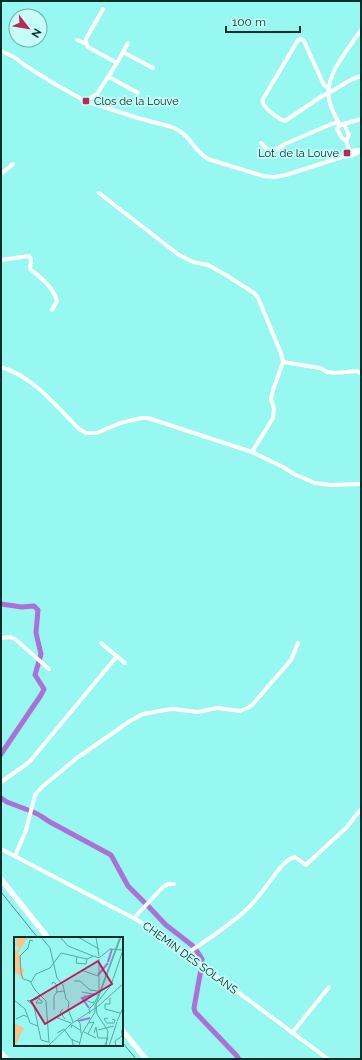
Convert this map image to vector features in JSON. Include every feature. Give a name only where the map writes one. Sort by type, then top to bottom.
[{"type":"main road","points":[[1,1053],[6,1059]]},
{"type":"street","points":[[87,44],[86,39],[103,9]]},
{"type":"street","points":[[351,154],[346,141],[342,138],[340,125],[329,100],[328,91],[329,83],[334,71],[361,30]]},
{"type":"street","points":[[328,91],[302,39],[298,40],[263,99],[263,102],[264,106],[285,121],[328,91],[352,78],[361,76]]},
{"type":"street","points":[[77,40],[87,44],[88,47],[117,63]]},
{"type":"street","points":[[85,101],[97,94],[128,43]]},
{"type":"street","points":[[1,51],[14,57],[26,66],[85,101],[172,127],[185,135],[202,156],[263,176],[274,177],[286,174],[351,154],[356,154],[361,150]]},
{"type":"street","points":[[123,52],[153,68]]},
{"type":"street","points":[[108,77],[138,93]]},
{"type":"street","points":[[261,143],[267,149],[275,150],[329,126],[340,125],[361,119]]},
{"type":"street","points":[[340,125],[349,135],[346,141]]},
{"type":"street","points":[[1,174],[13,164]]},
{"type":"street","points":[[99,193],[179,255],[193,262],[214,268],[254,293],[258,298],[281,353],[283,362],[271,399],[274,409],[273,418],[252,452]]},
{"type":"street","points":[[1,260],[28,256],[31,259],[30,269],[50,287],[55,295],[57,301],[52,310]]},
{"type":"street","points":[[283,362],[320,368],[327,372],[335,373],[356,371],[361,374]]},
{"type":"street","points":[[1,367],[24,377],[40,389],[79,429],[86,433],[97,433],[120,423],[141,418],[148,418],[252,452],[315,483],[331,485],[361,484]]},
{"type":"street","points":[[1,638],[10,637],[15,639],[49,669]]},
{"type":"street","points":[[101,643],[125,663]]},
{"type":"street","points":[[15,856],[26,830],[35,795],[42,787],[77,758],[130,721],[143,714],[173,709],[198,712],[216,708],[240,711],[248,708],[292,660],[298,643]]},
{"type":"street","points":[[1,783],[32,760],[117,656]]},
{"type":"street","points":[[186,954],[233,921],[247,909],[263,891],[282,865],[291,858],[295,857],[306,865],[310,862],[346,828],[361,808]]},
{"type":"street","name":"CHEMIN DES SOLANS","points":[[1,849],[134,918],[169,941],[328,1059]]},
{"type":"street","points":[[1,879],[47,937]]},
{"type":"street","points":[[134,918],[163,887],[168,884],[174,884]]},
{"type":"street","points":[[292,1033],[329,987]]},
{"type":"street","points":[[123,1031],[146,1059]]},
{"type":"waterway","points":[[1,604],[22,607],[34,606],[38,610],[36,633],[41,654],[35,675],[44,689],[1,754]]},
{"type":"waterway","points":[[1,798],[7,802],[28,810]]},
{"type":"waterway","points":[[33,812],[111,855],[128,886],[145,903]]},
{"type":"waterway","points":[[148,906],[166,925],[193,946]]},
{"type":"waterway","points":[[196,950],[202,959],[202,963]]},
{"type":"waterway","points":[[201,969],[194,1008],[195,1012],[239,1059]]},
{"type":"tram line","points":[[1,892],[37,937]]},
{"type":"tram line","points":[[123,1043],[136,1059]]},
{"type":"place","name":"Clos de la Louve","points":[[86,101]]},
{"type":"place","name":"Lot. de la Louve","points":[[347,153]]}]
